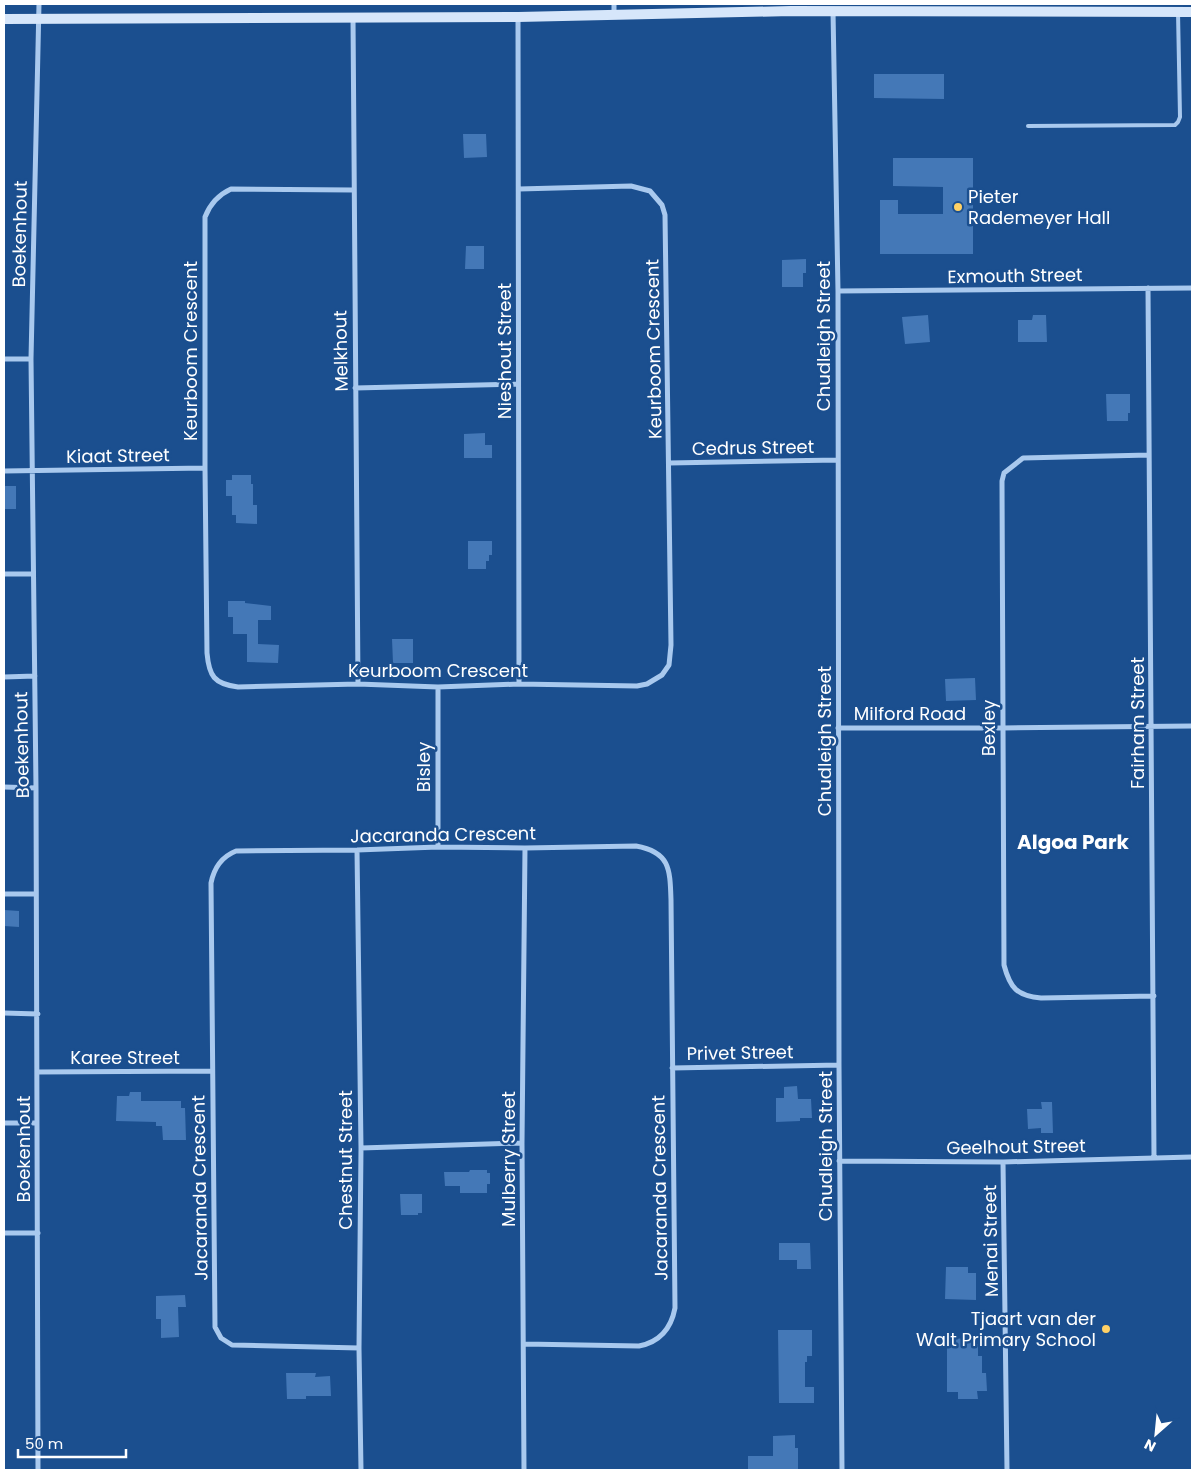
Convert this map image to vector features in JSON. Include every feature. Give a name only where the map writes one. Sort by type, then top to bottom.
[{"type":"street","name":"Boekenhout","points":[[38,1470],[38,1014],[31,359],[39,4]]},
{"type":"street","points":[[4,19],[518,18],[614,9],[790,7],[833,12],[1192,12]]},
{"type":"street","name":"Chudleigh Street","points":[[833,12],[838,291],[839,1065],[842,1470]]},
{"type":"street","name":"Melkhout","points":[[353,18],[358,684]]},
{"type":"street","name":"Nieshout Street","points":[[518,18],[519,684]]},
{"type":"street","name":"Keurboom Crescent","points":[[353,190],[231,189],[209,206],[205,218],[207,653],[212,676],[218,682],[228,686],[358,684],[438,687],[519,684],[637,686],[656,680],[667,670],[671,645],[667,228],[662,205],[650,191],[631,186],[519,189]]},
{"type":"street","name":"Fairham Street","points":[[1148,288],[1154,1157]]},
{"type":"street","name":"Exmouth Street","points":[[838,291],[1192,288]]},
{"type":"street","points":[[4,359],[31,359]]},
{"type":"street","points":[[355,388],[518,384]]},
{"type":"street","name":"Bexley","points":[[1149,455],[1023,458],[1004,473],[1001,490],[1004,965],[1007,977],[1012,985],[1020,993],[1028,997],[1154,996]]},
{"type":"street","name":"Cedrus Street","points":[[669,463],[838,460]]},
{"type":"street","name":"Kiaat Street","points":[[4,471],[205,468]]},
{"type":"street","points":[[4,574],[33,574]]},
{"type":"street","points":[[4,677],[35,676]]},
{"type":"street","name":"Bisley","points":[[438,687],[438,847]]},
{"type":"street","name":"Milford Road","points":[[838,728],[1192,726]]},
{"type":"street","points":[[4,787],[36,788]]},
{"type":"street","name":"Jacaranda Crescent","points":[[359,1348],[232,1345],[226,1343],[217,1333],[215,1327],[211,884],[218,864],[226,855],[236,851],[636,846],[653,850],[661,855],[667,864],[670,874],[671,900],[675,1308],[669,1326],[659,1338],[650,1344],[639,1346],[524,1344]]},
{"type":"street","name":"Mulberry Street","points":[[524,1470],[522,1143],[525,848]]},
{"type":"street","name":"Chestnut Street","points":[[357,850],[361,1148],[359,1348],[361,1470]]},
{"type":"street","points":[[4,894],[36,894]]},
{"type":"street","points":[[4,1013],[38,1014]]},
{"type":"street","name":"Privet Street","points":[[672,1068],[839,1065]]},
{"type":"street","name":"Karee Street","points":[[37,1072],[212,1071]]},
{"type":"street","points":[[4,1123],[37,1123]]},
{"type":"street","points":[[361,1148],[522,1143]]},
{"type":"street","name":"Geelhout Street","points":[[840,1161],[1004,1162],[1192,1157]]},
{"type":"street","name":"Menai Street","points":[[1004,1162],[1008,1470]]},
{"type":"street","points":[[4,1232],[38,1233]]},
{"type":"lane","points":[[1028,126],[1175,125],[1180,117],[1178,12]]},
{"type":"building","points":[[874,74],[944,74],[944,99],[874,98]]},
{"type":"building","points":[[463,134],[486,134],[487,157],[464,158]]},
{"type":"building","name":"Pieter Rademeyer Hall","points":[[893,158],[973,158],[973,254],[880,254],[880,200],[898,200],[898,214],[943,214],[943,187],[893,186]]},
{"type":"building","points":[[466,246],[484,246],[484,269],[465,269]]},
{"type":"building","points":[[806,259],[803,287],[782,287],[782,260]]},
{"type":"building","points":[[928,315],[930,342],[905,344],[902,317]]},
{"type":"building","points":[[1033,315],[1046,315],[1047,342],[1018,342],[1018,320],[1032,320]]},
{"type":"building","points":[[1106,394],[1130,394],[1128,421],[1107,421]]},
{"type":"building","points":[[485,433],[485,445],[492,445],[492,458],[464,458],[464,434]]},
{"type":"building","points":[[232,475],[251,475],[253,505],[257,505],[257,524],[236,523],[236,515],[232,515],[232,496],[226,496],[226,480],[232,480]]},
{"type":"building","points":[[4,486],[16,486],[16,509],[4,509]]},
{"type":"building","points":[[468,541],[492,541],[492,555],[489,555],[489,561],[486,561],[486,569],[468,569]]},
{"type":"building","points":[[228,601],[245,601],[245,603],[271,606],[271,620],[258,620],[258,644],[279,645],[278,663],[247,662],[247,634],[233,634],[233,617],[228,617]]},
{"type":"building","points":[[392,639],[413,639],[413,663],[393,663]]},
{"type":"building","points":[[975,678],[976,700],[946,701],[945,679]]},
{"type":"building","points":[[4,910],[19,911],[19,927],[4,926]]},
{"type":"building","points":[[797,1086],[798,1099],[811,1099],[812,1118],[800,1118],[800,1121],[776,1122],[776,1098],[784,1098],[784,1087]]},
{"type":"building","points":[[130,1092],[141,1092],[141,1101],[181,1101],[181,1108],[185,1108],[186,1140],[163,1140],[162,1126],[156,1126],[156,1122],[116,1121],[117,1096],[129,1096]]},
{"type":"building","points":[[1041,1102],[1052,1102],[1053,1133],[1041,1133],[1041,1128],[1028,1129],[1027,1109],[1042,1109]]},
{"type":"building","points":[[470,1170],[487,1170],[487,1173],[490,1173],[490,1184],[487,1184],[487,1193],[460,1193],[460,1186],[445,1186],[444,1172],[469,1172]]},
{"type":"building","points":[[400,1194],[422,1194],[422,1213],[418,1213],[418,1215],[401,1215]]},
{"type":"building","points":[[779,1243],[810,1243],[811,1269],[797,1269],[797,1260],[779,1260]]},
{"type":"building","points":[[946,1267],[968,1267],[968,1273],[976,1273],[976,1300],[945,1299]]},
{"type":"building","points":[[185,1295],[186,1307],[178,1307],[179,1337],[161,1338],[161,1319],[156,1319],[156,1296]]},
{"type":"building","points":[[778,1330],[812,1330],[812,1356],[807,1356],[807,1362],[805,1362],[805,1387],[814,1387],[814,1403],[779,1403]]},
{"type":"building","points":[[947,1338],[971,1339],[971,1344],[978,1344],[978,1356],[982,1356],[982,1373],[986,1373],[987,1391],[977,1391],[978,1399],[958,1399],[958,1392],[947,1392]]},
{"type":"building","points":[[286,1373],[316,1373],[315,1377],[330,1376],[331,1396],[306,1396],[306,1399],[287,1399]]},
{"type":"building","points":[[795,1435],[795,1448],[798,1448],[798,1470],[748,1470],[748,1456],[773,1456],[773,1436]]},
{"type":"place","name":"Pieter Rademeyer Hall","points":[[958,207]]},
{"type":"place","name":"Tjaart van der Walt Primary School","points":[[1106,1329]]},
{"type":"district","name":"Algoa Park","points":[[1073,842]]}]
